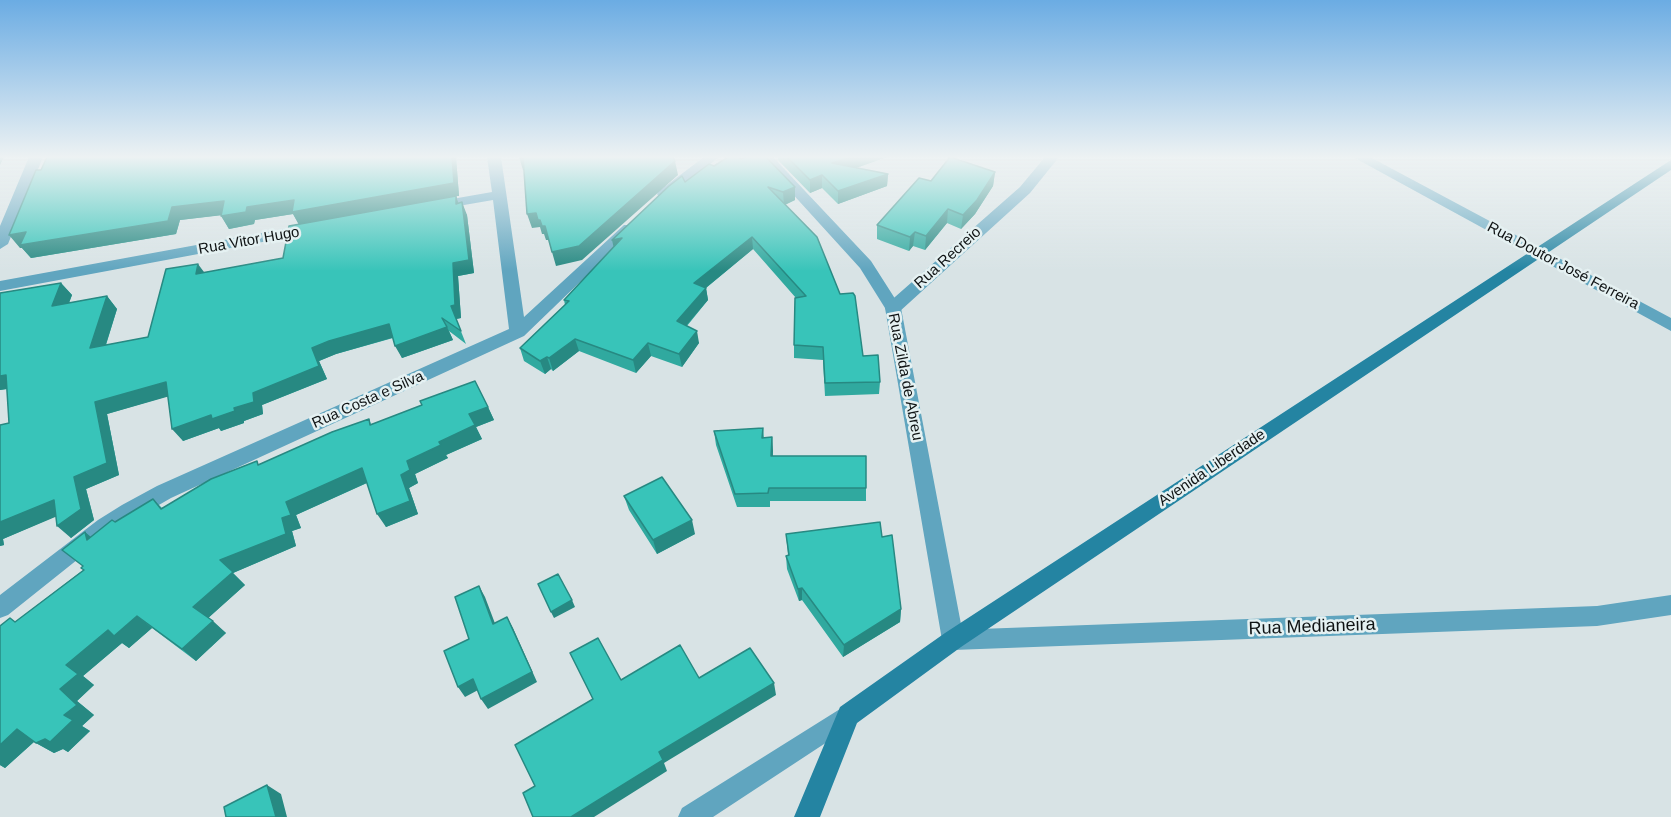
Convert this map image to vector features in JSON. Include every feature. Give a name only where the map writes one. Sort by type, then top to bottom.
[{"type":"main road","name":"Avenida Liberdade","points":[[848,715],[953,640],[1624,195]]},
{"type":"main road","points":[[807,817],[848,715]]},
{"type":"street","points":[[0,244],[20,195]]},
{"type":"street","points":[[417,210],[497,195]]},
{"type":"street","points":[[498,195],[518,332]]},
{"type":"street","name":"Rua Costa e Silva","points":[[0,608],[105,526],[138,506],[518,332],[666,195]]},
{"type":"street","name":"Rua Zilda de Abreu","points":[[801,195],[866,265],[893,308],[953,640]]},
{"type":"street","name":"Rua Recreio","points":[[893,308],[1019,195]]},
{"type":"street","name":"Rua Doutor José Ferreira","points":[[1431,195],[1671,325]]},
{"type":"street","name":"Rua Vitor Hugo","points":[[0,286],[325,227]]},
{"type":"street","name":"Rua Medianeira","points":[[953,640],[1597,616],[1671,605]]},
{"type":"street","points":[[691,817],[848,715]]},
{"type":"building","points":[[26,195],[386,195],[292,212],[294,200],[247,207],[246,212],[221,216],[224,201],[172,207],[168,221],[20,245],[26,232],[9,235]]},
{"type":"building","points":[[526,195],[636,195],[579,246],[552,252],[545,226],[542,226],[536,213],[527,214]]},
{"type":"building","points":[[659,195],[776,195],[817,237],[840,294],[853,293],[855,296],[863,356],[878,355],[880,382],[825,383],[823,347],[794,345],[795,298],[806,296],[752,237],[694,283],[706,288],[677,321],[697,331],[679,354],[648,343],[633,360],[575,339],[549,358],[540,361],[520,348],[569,301],[564,300],[622,238],[612,240]]},
{"type":"building","points":[[904,195],[980,195],[963,215],[948,209],[926,236],[915,232],[910,237],[877,225]]},
{"type":"building","points":[[456,196],[456,204],[462,202],[469,260],[453,263],[455,305],[451,306],[461,331],[442,318],[447,327],[395,346],[389,324],[329,341],[312,348],[319,366],[253,393],[254,402],[234,408],[235,411],[212,419],[211,415],[172,429],[166,382],[95,402],[107,463],[74,477],[81,509],[57,526],[54,500],[0,522],[0,425],[9,423],[6,375],[0,376],[0,293],[61,283],[52,306],[107,296],[90,348],[148,337],[166,269],[198,264],[196,274],[283,258],[289,226]]},
{"type":"building","points":[[475,381],[488,407],[469,414],[475,425],[439,442],[441,445],[407,461],[410,470],[401,475],[410,501],[377,514],[362,468],[286,502],[291,515],[282,518],[286,534],[220,560],[233,572],[193,607],[213,621],[182,649],[137,616],[114,636],[108,630],[66,665],[78,674],[60,689],[77,705],[64,715],[73,720],[50,742],[45,739],[36,743],[17,729],[0,745],[0,626],[10,618],[15,622],[84,570],[81,568],[83,566],[62,550],[85,532],[87,540],[112,520],[115,522],[153,499],[161,509],[211,479],[257,461],[258,465],[332,432],[369,419],[370,425],[422,405],[420,401]]},
{"type":"building","points":[[763,428],[762,438],[772,437],[771,456],[866,456],[866,488],[769,488],[768,493],[735,494],[714,431]]},
{"type":"building","points":[[662,477],[692,520],[653,540],[624,496]]},
{"type":"building","points":[[880,522],[882,537],[892,535],[901,609],[844,645],[802,588],[798,589],[786,556],[789,555],[786,534]]},
{"type":"building","points":[[558,574],[572,600],[551,612],[538,584]]},
{"type":"building","points":[[479,586],[493,624],[507,617],[532,672],[481,699],[473,679],[458,687],[444,651],[469,639],[455,597]]},
{"type":"building","points":[[598,638],[621,680],[680,645],[699,678],[750,648],[774,683],[659,752],[663,760],[571,817],[533,817],[523,793],[535,786],[515,745],[593,699],[570,653]]},
{"type":"building","points":[[267,785],[276,817],[226,817],[224,807]]}]
